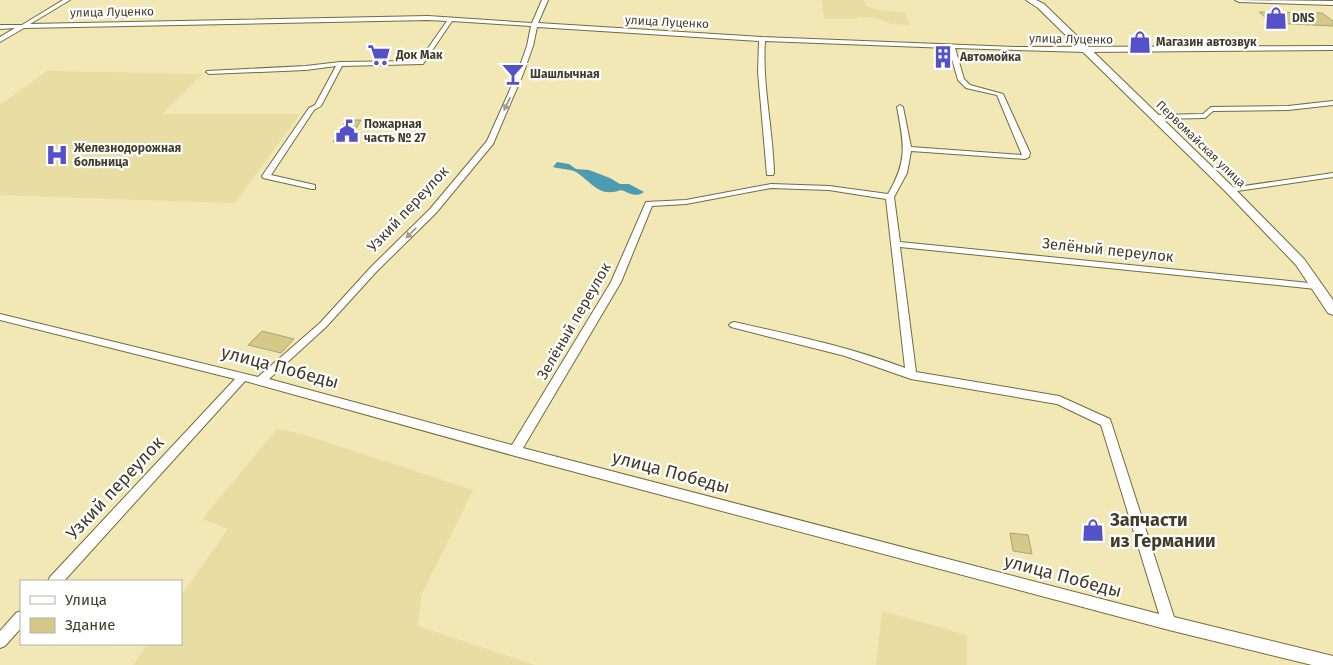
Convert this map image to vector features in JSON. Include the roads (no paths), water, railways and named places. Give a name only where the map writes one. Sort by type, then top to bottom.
[{"type":"main road","name":"Первомайская улица","points":[[1030,0],[1041,2],[1085,50],[1230,190],[1300,262],[1333,310]]},
{"type":"main road","points":[[1239,0],[1333,3]]},
{"type":"street","points":[[0,40],[67,0]]},
{"type":"street","name":"Узкий переулок","points":[[260,381],[308,340],[374,269],[433,211],[490,142],[520,74],[530,46],[534,25],[545,0]]},
{"type":"street","points":[[209,72],[306,68],[340,64],[421,63],[450,19]]},
{"type":"street","name":"улица Луценко","points":[[0,27],[246,21],[450,19],[762,38],[952,47],[1085,50],[1333,48]]},
{"type":"street","points":[[762,38],[761,74],[768,122],[770,180]]},
{"type":"street","points":[[909,149],[1025,157],[1026,153],[1000,94],[968,87],[961,80],[952,47]]},
{"type":"street","points":[[312,187],[266,176],[311,109],[318,106],[340,64]]},
{"type":"street","points":[[1155,117],[1205,116],[1211,109],[1288,108],[1333,103]]},
{"type":"street","points":[[900,107],[909,149],[905,170],[890,196],[897,244],[910,375]]},
{"type":"street","points":[[1230,190],[1333,175]]},
{"type":"street","name":"Зелёный переулок","points":[[515,451],[616,282],[649,204],[686,202],[770,180],[890,196]]},
{"type":"street","name":"Зелёный переулок","points":[[897,244],[1316,286]]},
{"type":"street","name":"улица Победы","points":[[0,317],[260,381],[515,451],[1169,623],[1333,663]]},
{"type":"street","points":[[734,325],[806,342],[891,366],[910,375],[1059,400],[1106,422],[1169,623]]},
{"type":"street","name":"Узкий переулок","points":[[56,580],[244,377]]},
{"type":"street","points":[[0,641],[20,619]]},
{"type":"water","points":[[557,162],[569,164],[576,169],[589,170],[620,184],[629,184],[644,192],[635,195],[621,190],[613,192],[602,191],[576,172],[553,167]]},
{"type":"place","name":"DNS","points":[[1276,18]]},
{"type":"place","name":"Магазин автозвук","points":[[1140,42]]},
{"type":"place","name":"Док Мак","points":[[379,55]]},
{"type":"place","name":"Автомойка","points":[[943,57]]},
{"type":"place","name":"Шашлычная","points":[[513,74]]},
{"type":"place","name":"Пожарная часть № 27","points":[[347,131]]},
{"type":"place","name":"Железнодорожная больница","points":[[57,155]]},
{"type":"place","name":"Запчасти из Германии","points":[[1093,530]]}]
